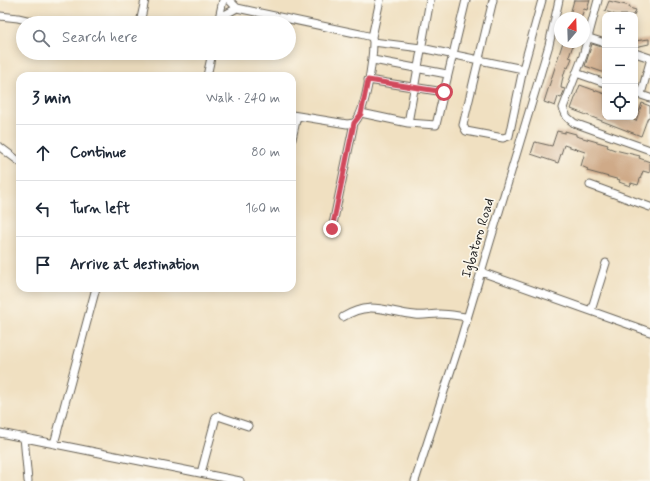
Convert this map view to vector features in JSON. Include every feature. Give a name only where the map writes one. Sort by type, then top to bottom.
[{"type":"street","points":[[142,16],[145,0]]},
{"type":"street","points":[[219,16],[223,0]]},
{"type":"street","points":[[229,0],[237,8],[272,16]]},
{"type":"street","points":[[332,229],[354,123],[361,114],[374,60],[373,39],[380,0]]},
{"type":"street","points":[[408,123],[430,0]]},
{"type":"street","points":[[361,114],[408,123],[436,125],[447,74],[466,0]]},
{"type":"street","points":[[493,0],[463,125],[466,131],[503,138],[509,136],[523,69],[542,0]]},
{"type":"street","name":"Igbatoro Road","points":[[415,481],[467,318],[549,45],[559,0]]},
{"type":"street","points":[[590,34],[598,0]]},
{"type":"street","points":[[225,16],[237,8]]},
{"type":"street","points":[[0,16],[16,18]]},
{"type":"street","points":[[296,21],[373,39],[523,69]]},
{"type":"street","points":[[590,38],[602,42]]},
{"type":"street","points":[[585,48],[563,108],[567,117],[574,123],[650,150]]},
{"type":"street","points":[[638,54],[650,58]]},
{"type":"street","points":[[208,72],[210,60]]},
{"type":"street","points":[[374,60],[447,74]]},
{"type":"street","points":[[650,62],[638,94],[650,98]]},
{"type":"street","points":[[576,73],[602,81]]},
{"type":"street","points":[[368,80],[414,86],[444,92]]},
{"type":"street","points":[[296,116],[347,124],[354,123]]},
{"type":"street","points":[[0,147],[16,159]]},
{"type":"street","points":[[590,185],[650,206]]},
{"type":"street","points":[[591,310],[606,263]]},
{"type":"street","points":[[481,272],[650,332]]},
{"type":"street","points":[[54,444],[95,292]]},
{"type":"street","points":[[343,317],[355,310],[364,308],[383,308],[417,316],[439,314],[467,318]]},
{"type":"street","points":[[205,476],[216,417],[218,416],[248,426]]},
{"type":"street","points":[[0,433],[205,476],[240,481]]},
{"type":"street","points":[[24,437],[28,481]]},
{"type":"building","points":[[574,0],[590,0],[587,10],[584,9],[583,12],[571,12]]},
{"type":"building","points":[[609,1],[630,6],[629,8],[636,10],[635,12],[605,11]]},
{"type":"building","points":[[649,39],[649,44],[638,46],[638,41]]},
{"type":"building","points":[[592,44],[602,47],[602,72],[585,66]]},
{"type":"building","points":[[561,48],[572,48],[569,57],[572,58],[568,68],[566,67],[562,81],[561,88],[565,89],[561,98],[558,97],[555,106],[544,102]]},
{"type":"building","points":[[580,85],[602,93],[602,120],[636,121],[638,120],[642,103],[650,106],[650,118],[648,117],[641,136],[571,109]]},
{"type":"building","points":[[557,131],[565,133],[565,131],[576,134],[576,136],[608,145],[607,147],[615,150],[640,156],[639,158],[650,162],[650,173],[643,171],[638,185],[631,183],[630,186],[619,182],[620,180],[587,171],[588,169],[581,166],[585,152],[564,145],[558,163],[531,154],[535,142],[552,146]]},
{"type":"route","points":[[332,229],[354,123],[361,114],[368,80],[414,86],[444,92]]}]
